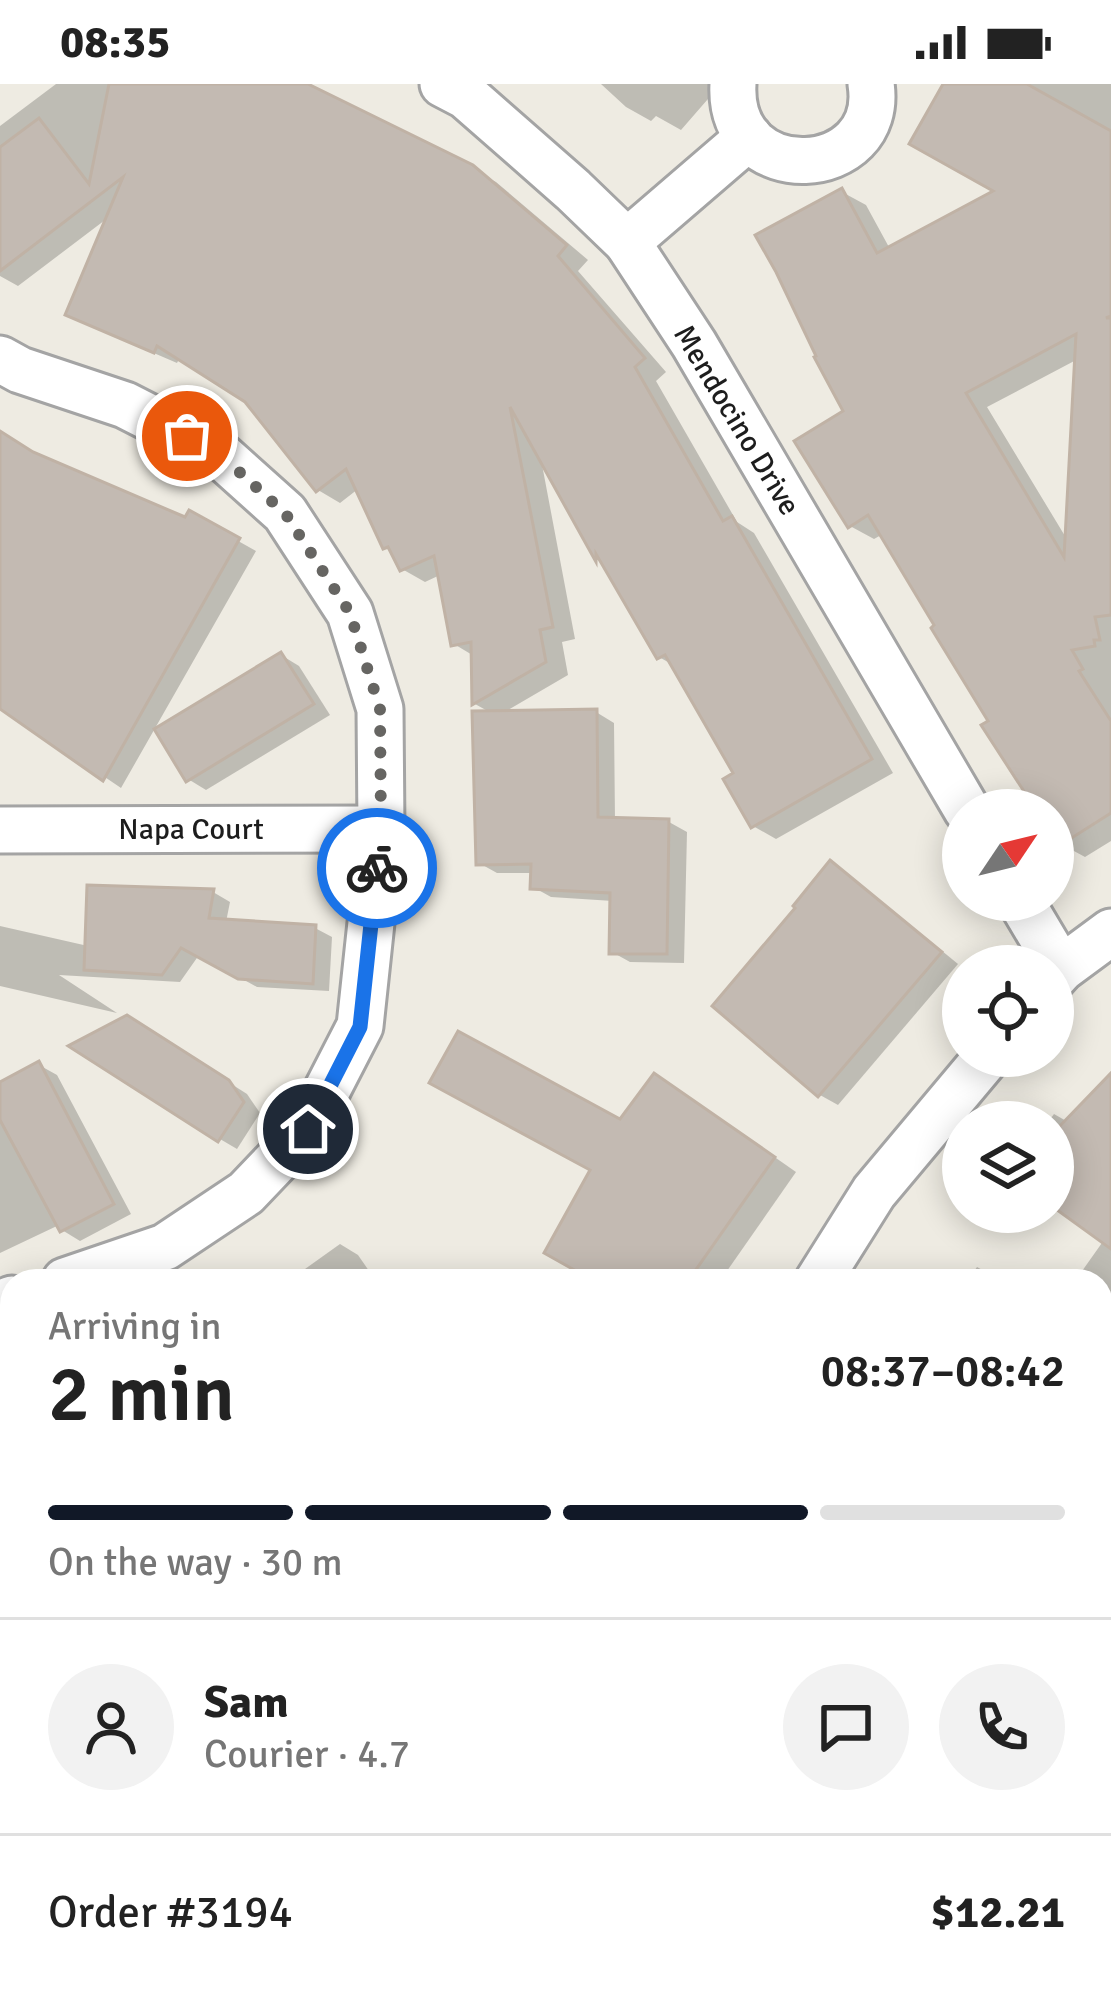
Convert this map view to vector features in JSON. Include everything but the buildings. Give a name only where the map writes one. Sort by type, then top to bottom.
[{"type":"street","name":"Mendocino Drive","points":[[443,84],[466,96],[627,242],[694,344],[956,789]]},
{"type":"street","points":[[733,84],[737,119],[749,137],[767,153],[789,161],[814,162],[856,139],[867,118],[871,84]]},
{"type":"street","points":[[627,242],[749,137]]},
{"type":"street","points":[[0,358],[20,370],[125,405],[217,452],[285,513],[350,613],[380,709],[381,829],[360,1027],[308,1129],[246,1193],[165,1247],[100,1269]]},
{"type":"street","name":"Napa Court","points":[[0,830],[381,829]]},
{"type":"street","points":[[1074,960],[1111,932]]},
{"type":"street","points":[[826,1269],[874,1192],[970,1077]]},
{"type":"way so far","points":[[187,436],[217,452],[285,513],[350,613],[380,709],[377,868]]},
{"type":"route","points":[[308,1129],[360,1027],[377,868]]}]
